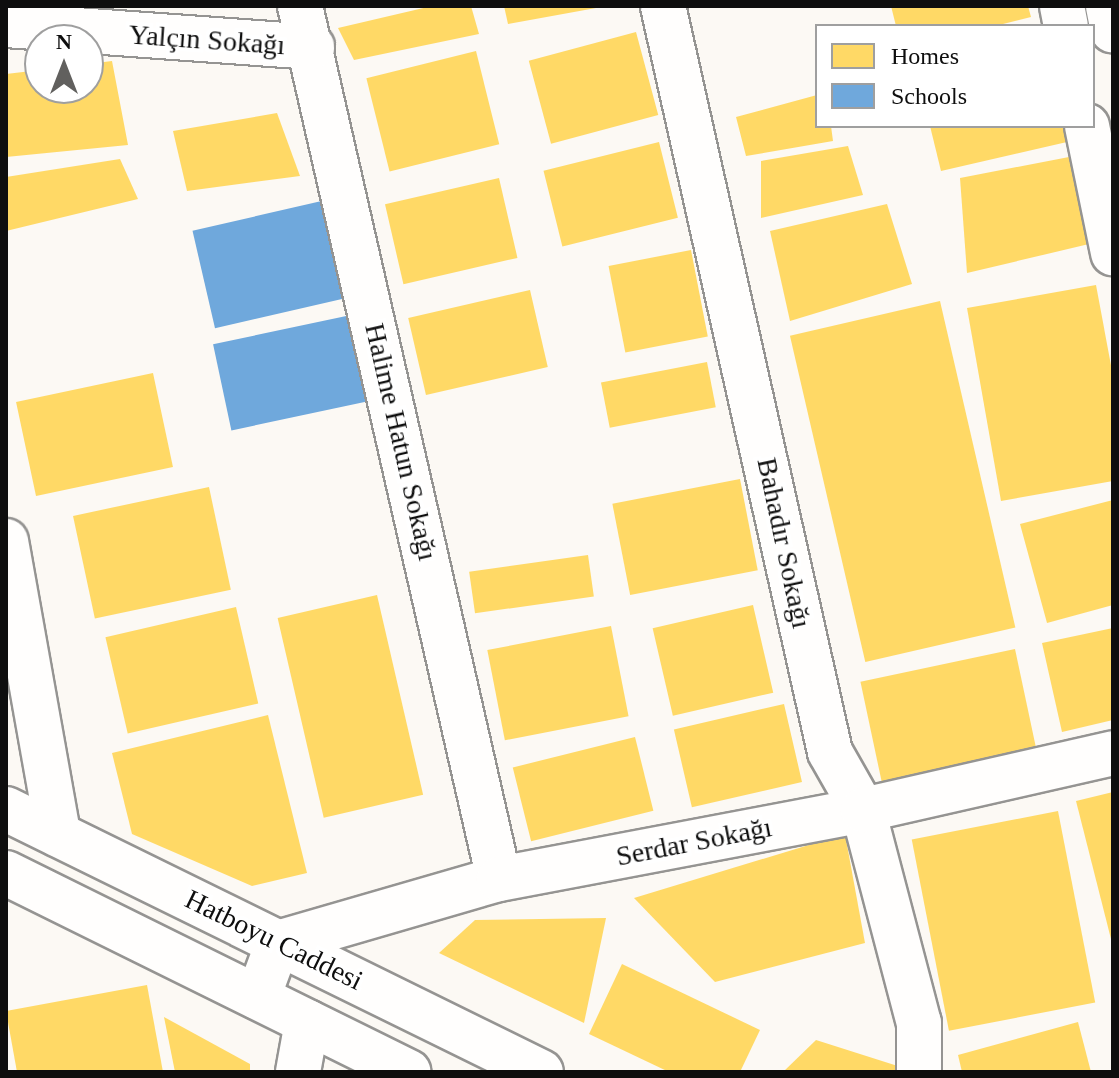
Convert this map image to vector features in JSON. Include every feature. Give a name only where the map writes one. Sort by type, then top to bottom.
[{"type":"street","name":"Halime Hatun Sokağı","points":[[300,6],[312,47],[499,879]]},
{"type":"street","name":"Bahadır Sokağı","points":[[663,6],[830,752],[863,810],[919,1023],[919,1072]]},
{"type":"street","points":[[1108,6],[1113,31]]},
{"type":"street","name":"Yalçın Sokağı","points":[[6,25],[312,47]]},
{"type":"street","points":[[1087,128],[1113,253]]},
{"type":"street","points":[[6,541],[58,834]]},
{"type":"street","name":"Serdar Sokağı","points":[[278,943],[499,879],[863,810],[1113,753]]},
{"type":"street","name":"Hatboyu Caddesi","points":[[6,809],[541,1072]]},
{"type":"street","name":"Hatboyu Caddesi","points":[[6,873],[409,1072]]},
{"type":"street","points":[[258,997],[278,943]]},
{"type":"street","name":"Hatboyu Caddesi","points":[[298,1071],[307,1022]]},
{"type":"building: Homes","points":[[432,6],[471,6],[479,34],[354,60],[338,28]]},
{"type":"building: Homes","points":[[504,6],[596,6],[596,8],[508,24]]},
{"type":"building: Homes","points":[[891,6],[1028,6],[1031,17],[1003,24],[896,24]]},
{"type":"building: Homes","points":[[636,32],[658,115],[551,144],[529,61]]},
{"type":"building: Homes","points":[[476,51],[499,144],[390,171],[366,78]]},
{"type":"building: Homes","points":[[112,61],[128,145],[6,157],[6,74],[24,72],[24,104],[104,104],[104,62]]},
{"type":"building: Homes","points":[[815,96],[815,128],[831,128],[833,141],[746,156],[736,117]]},
{"type":"building: Homes","points":[[277,113],[300,176],[187,191],[173,131]]},
{"type":"building: Homes","points":[[930,128],[1064,128],[1067,142],[941,171]]},
{"type":"building: Homes","points":[[659,142],[678,218],[562,246],[544,171]]},
{"type":"building: Homes","points":[[848,146],[863,195],[761,218],[761,161]]},
{"type":"building: Homes","points":[[1069,157],[1089,244],[967,273],[960,178]]},
{"type":"building: Homes","points":[[120,159],[138,199],[6,231],[6,177]]},
{"type":"building: Homes","points":[[499,178],[517,258],[403,284],[385,204]]},
{"type":"building: Homes","points":[[887,204],[912,284],[790,321],[770,231]]},
{"type":"building: Homes","points":[[691,250],[708,336],[625,352],[609,266]]},
{"type":"building: Homes","points":[[1096,285],[1113,376],[1113,481],[1001,501],[967,308]]},
{"type":"building: Homes","points":[[530,290],[548,367],[426,395],[408,318]]},
{"type":"building: Homes","points":[[940,301],[1015,627],[865,662],[790,336]]},
{"type":"building: Homes","points":[[707,362],[716,407],[610,428],[601,383]]},
{"type":"building: Homes","points":[[153,373],[173,467],[36,496],[16,402]]},
{"type":"building: Homes","points":[[740,479],[758,570],[630,595],[612,504]]},
{"type":"building: Homes","points":[[209,487],[231,590],[95,619],[73,516]]},
{"type":"building: Homes","points":[[1113,500],[1113,605],[1047,623],[1020,524]]},
{"type":"building: Homes","points":[[588,555],[594,597],[475,613],[469,572]]},
{"type":"building: Homes","points":[[377,595],[423,795],[324,818],[278,618]]},
{"type":"building: Homes","points":[[753,605],[773,693],[673,716],[653,628]]},
{"type":"building: Homes","points":[[236,607],[258,703],[128,734],[105,637]]},
{"type":"building: Homes","points":[[611,626],[629,716],[505,740],[487,650]]},
{"type":"building: Homes","points":[[1113,628],[1113,720],[1062,732],[1042,643]]},
{"type":"building: Homes","points":[[1015,649],[1036,749],[882,782],[860,682]]},
{"type":"building: Homes","points":[[784,704],[802,782],[692,807],[674,729]]},
{"type":"building: Homes","points":[[268,715],[307,873],[252,886],[132,834],[112,753]]},
{"type":"building: Homes","points":[[635,737],[653,811],[531,841],[513,767]]},
{"type":"building: Homes","points":[[1113,792],[1113,943],[1112,943],[1076,801]]},
{"type":"building: Homes","points":[[1058,811],[1095,1002],[949,1031],[912,839]]},
{"type":"building: Homes","points":[[845,834],[865,943],[715,982],[634,898]]},
{"type":"building: Homes","points":[[606,918],[584,1023],[439,953],[475,920]]},
{"type":"building: Homes","points":[[622,964],[760,1030],[740,1072],[669,1072],[589,1034]]},
{"type":"building: Homes","points":[[147,985],[163,1072],[17,1072],[6,1011]]},
{"type":"building: Homes","points":[[164,1017],[250,1064],[250,1072],[175,1072]]},
{"type":"building: Homes","points":[[1078,1022],[1091,1072],[962,1072],[958,1055]]},
{"type":"building: Homes","points":[[816,1040],[904,1068],[903,1072],[783,1072]]},
{"type":"building: Schools","points":[[326,200],[348,297],[215,328],[193,231]]},
{"type":"building: Schools","points":[[351,315],[369,401],[231,430],[213,344]]}]
